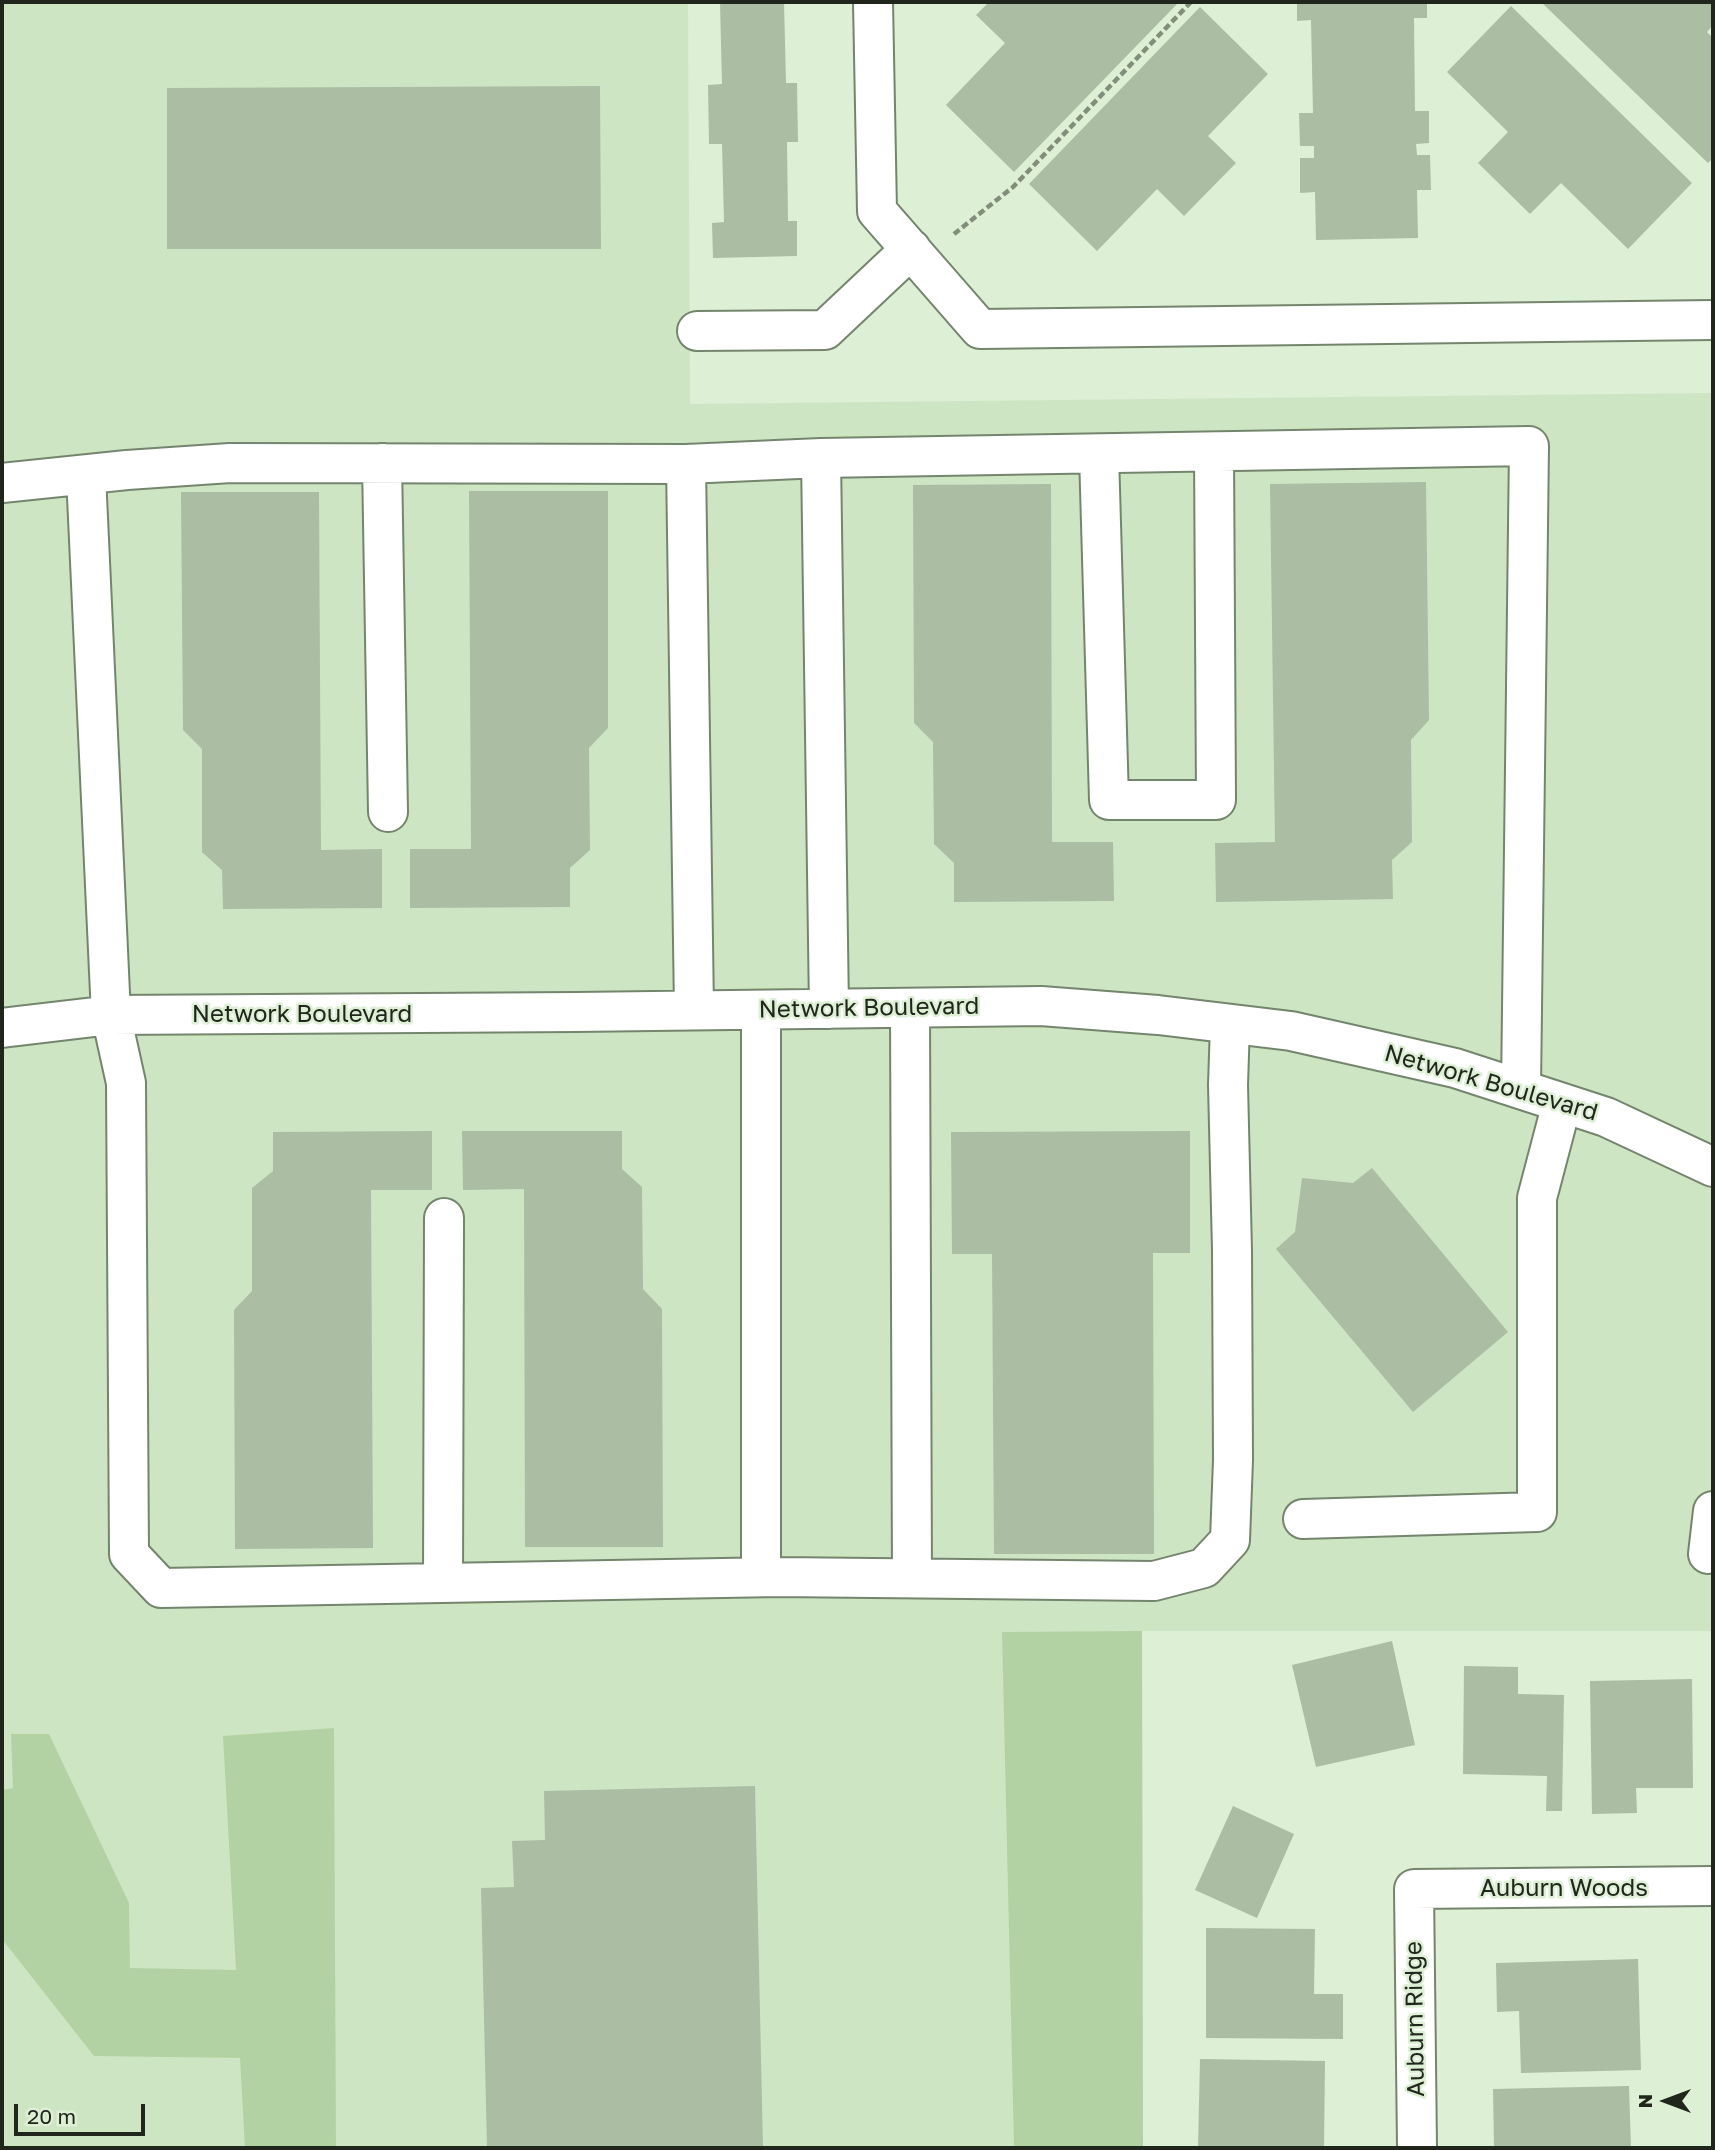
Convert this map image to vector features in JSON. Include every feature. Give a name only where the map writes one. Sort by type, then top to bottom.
[{"type":"street","points":[[873,2],[877,211],[980,329],[1713,320]]},
{"type":"street","points":[[697,331],[825,330],[916,255]]},
{"type":"street","points":[[2,483],[230,463],[686,464],[821,458],[1529,446],[1521,1089]]},
{"type":"street","points":[[1100,454],[1109,800],[1216,800],[1214,452]]},
{"type":"street","points":[[821,458],[830,1009]]},
{"type":"street","points":[[382,463],[388,812]]},
{"type":"street","points":[[686,464],[694,1010]]},
{"type":"street","points":[[86,475],[111,1015],[126,1083],[129,1554],[161,1588],[761,1577],[1154,1581],[1203,1568],[1230,1540],[1233,1460],[1232,1250],[1227,1085],[1230,1024]]},
{"type":"street","name":"Network Boulevard","points":[[2,1028],[111,1015],[1041,1006],[1158,1015],[1291,1031],[1455,1068],[1606,1116],[1713,1167]]},
{"type":"street","points":[[909,1008],[912,1578]]},
{"type":"street","points":[[761,1010],[761,1577]]},
{"type":"street","points":[[1303,1519],[1538,1512],[1538,1198],[1562,1102]]},
{"type":"street","points":[[443,1583],[444,1218]]},
{"type":"street","points":[[1709,1554],[1713,1511]]},
{"type":"street","name":"Auburn Woods","points":[[1414,1889],[1713,1886]]},
{"type":"street","name":"Auburn Ridge","points":[[1414,1889],[1417,2148]]},
{"type":"path","points":[[916,255],[1013,187],[1191,2]]},
{"type":"shaded area","points":[[2,2],[688,2],[690,404],[1713,393],[1713,1631],[1142,1631],[1143,2148],[2,2148]]},
{"type":"shaded area","points":[[1142,1631],[1143,2148],[1014,2148],[1002,1632]]},
{"type":"shaded area","points":[[334,1728],[336,2148],[245,2148],[240,2058],[94,2056],[2,1939],[2,1790],[13,1788],[11,1734],[49,1734],[129,1903],[130,1968],[236,1970],[223,1736]]},
{"type":"building","points":[[720,2],[784,2],[786,83],[797,83],[798,142],[787,142],[788,221],[797,221],[797,256],[713,258],[712,223],[724,222],[722,144],[709,144],[708,85],[722,84]]},
{"type":"building","points":[[989,2],[1179,2],[1014,172],[946,105],[1005,43],[976,15]]},
{"type":"building","points":[[1297,2],[1427,2],[1427,18],[1414,18],[1415,111],[1429,111],[1429,143],[1416,144],[1417,155],[1430,155],[1431,190],[1417,190],[1418,238],[1316,240],[1315,192],[1300,193],[1300,158],[1314,158],[1314,146],[1300,146],[1299,113],[1313,113],[1311,20],[1297,21]]},
{"type":"building","points":[[1541,2],[1713,2],[1713,25],[1707,32],[1713,38],[1713,158],[1708,163]]},
{"type":"building","points":[[1511,6],[1692,183],[1628,249],[1561,183],[1530,214],[1478,163],[1508,132],[1447,72]]},
{"type":"building","points":[[1200,7],[1268,74],[1208,136],[1236,163],[1184,216],[1157,189],[1097,251],[1029,184]]},
{"type":"building","points":[[600,86],[601,249],[167,249],[167,88]]},
{"type":"building","points":[[1426,482],[1429,720],[1411,740],[1412,842],[1392,860],[1393,899],[1216,902],[1215,843],[1275,842],[1270,484]]},
{"type":"building","points":[[1051,484],[1052,842],[1113,842],[1114,901],[954,902],[954,863],[934,844],[933,742],[914,723],[913,485]]},
{"type":"building","points":[[469,491],[608,491],[608,728],[589,748],[590,850],[570,868],[570,907],[410,908],[410,849],[471,849]]},
{"type":"building","points":[[181,492],[319,492],[321,850],[382,849],[382,908],[223,909],[222,870],[202,852],[202,749],[183,730]]},
{"type":"building","points":[[432,1131],[432,1190],[371,1190],[373,1548],[235,1549],[234,1310],[252,1291],[252,1188],[273,1171],[273,1132]]},
{"type":"building","points":[[462,1131],[622,1131],[622,1169],[642,1187],[643,1289],[662,1309],[663,1547],[525,1547],[524,1189],[463,1190]]},
{"type":"building","points":[[1190,1131],[1190,1253],[1153,1253],[1154,1554],[994,1554],[992,1254],[952,1254],[951,1132]]},
{"type":"building","points":[[1372,1168],[1508,1332],[1413,1412],[1276,1249],[1295,1232],[1302,1178],[1353,1183]]},
{"type":"building","points":[[1392,1641],[1415,1745],[1316,1767],[1292,1665]]},
{"type":"building","points":[[1464,1666],[1518,1667],[1518,1694],[1564,1695],[1562,1811],[1546,1811],[1547,1776],[1463,1774]]},
{"type":"building","points":[[1692,1679],[1693,1788],[1636,1788],[1637,1813],[1592,1814],[1590,1681]]},
{"type":"building","points":[[755,1786],[763,2148],[487,2148],[481,1888],[514,1887],[512,1841],[545,1840],[544,1791]]},
{"type":"building","points":[[1233,1806],[1294,1834],[1257,1918],[1195,1890]]},
{"type":"building","points":[[1206,1928],[1315,1929],[1314,1994],[1343,1994],[1343,2039],[1206,2038]]},
{"type":"building","points":[[1638,1959],[1641,2070],[1521,2073],[1519,2011],[1497,2012],[1496,1963]]},
{"type":"building","points":[[1200,2059],[1325,2061],[1324,2148],[1198,2148]]},
{"type":"building","points":[[1629,2086],[1631,2148],[1494,2148],[1493,2089]]}]
